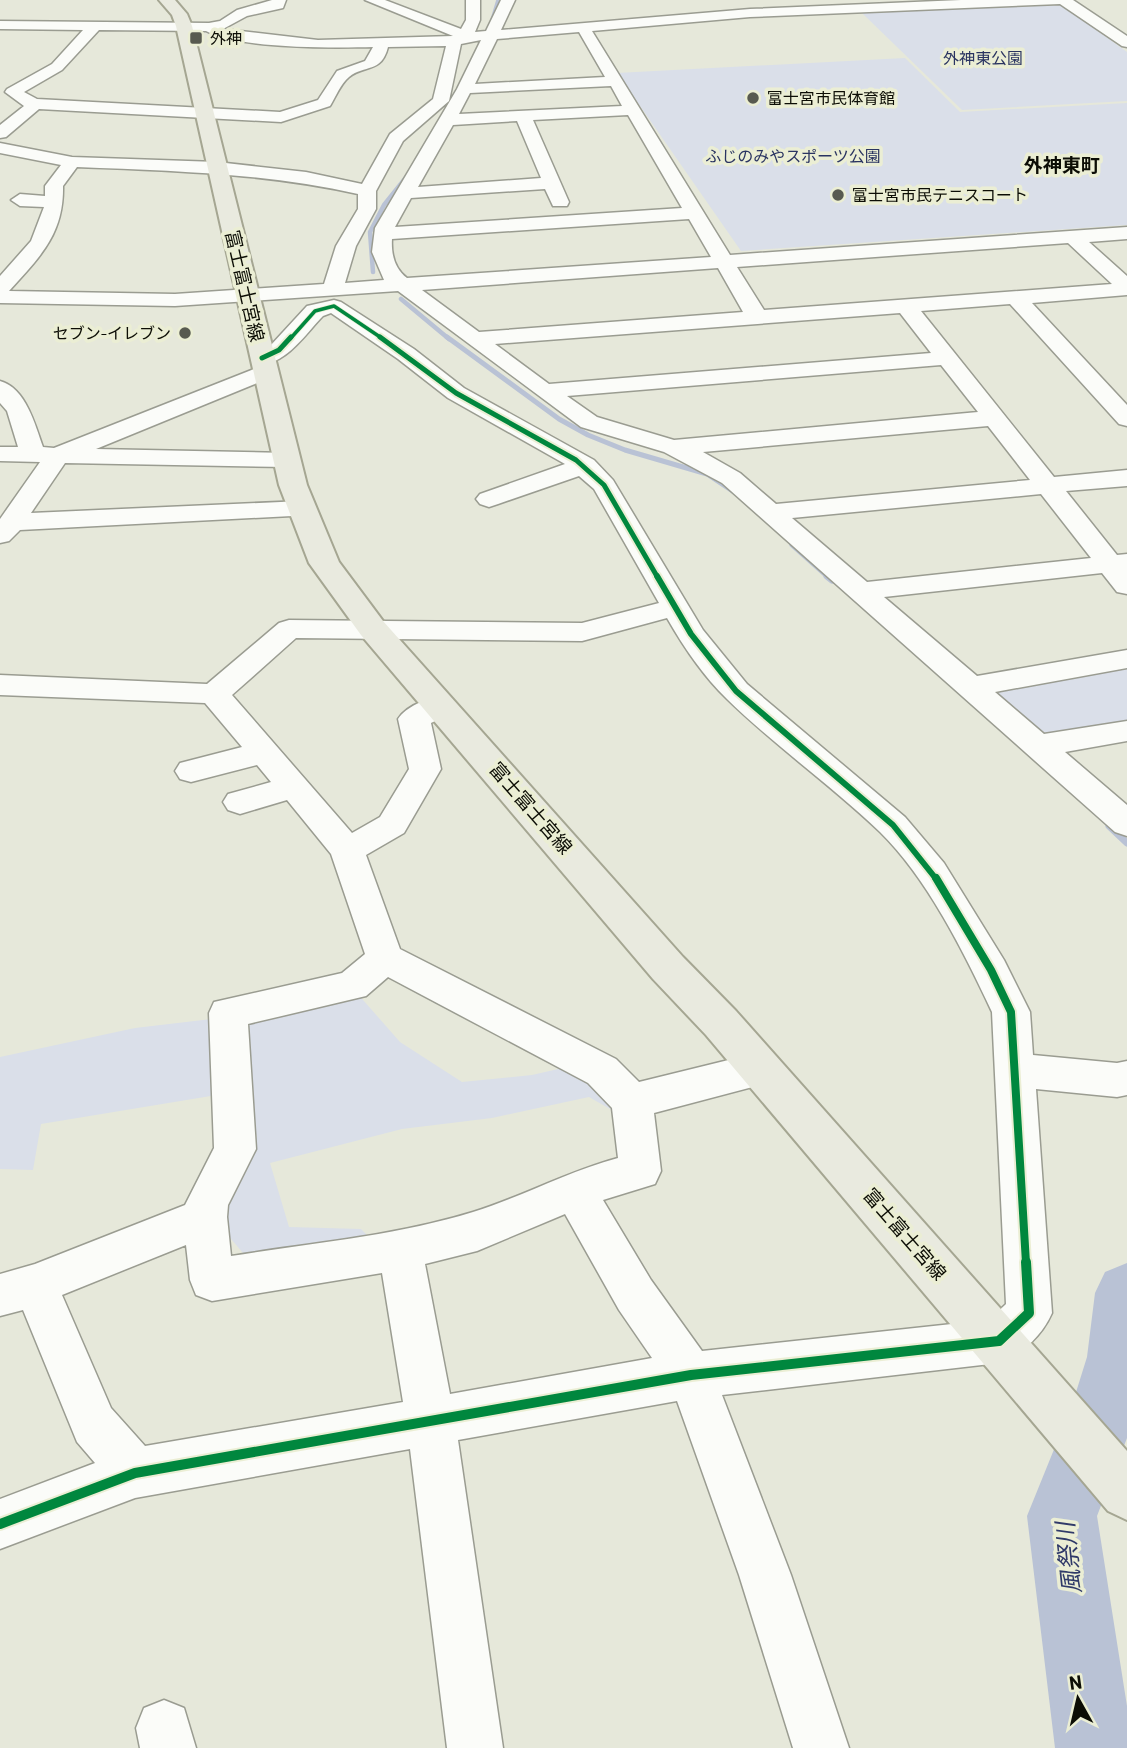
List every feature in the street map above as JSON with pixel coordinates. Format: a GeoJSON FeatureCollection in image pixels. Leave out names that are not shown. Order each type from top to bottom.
{"type":"FeatureCollection","features":[{"type":"Feature","properties":{"kind":"main road","name":"富士富士宮線"},"geometry":{"type":"LineString","coordinates":[[186,18],[216,167],[287,460],[302,509],[324,563],[372,628],[668,968],[761,1069],[999,1341],[1047,1401],[1127,1492]]}},
{"type":"Feature","properties":{"kind":"street"},"geometry":{"type":"LineString","coordinates":[[0,25],[96,25],[186,18],[225,24],[242,13],[278,5],[279,0]]}},
{"type":"Feature","properties":{"kind":"street"},"geometry":{"type":"LineString","coordinates":[[372,0],[443,25],[459,39]]}},
{"type":"Feature","properties":{"kind":"street"},"geometry":{"type":"LineString","coordinates":[[333,290],[346,246],[396,138],[442,102],[459,39],[474,20],[473,0]]}},
{"type":"Feature","properties":{"kind":"street"},"geometry":{"type":"LineString","coordinates":[[508,0],[466,89],[400,201],[380,241],[382,258],[400,285],[589,422],[673,447],[732,478],[1127,824]]}},
{"type":"Feature","properties":{"kind":"street"},"geometry":{"type":"LineString","coordinates":[[186,18],[222,34],[318,44],[381,44],[459,39],[791,6],[1061,0],[1123,38]]}},
{"type":"Feature","properties":{"kind":"street"},"geometry":{"type":"LineString","coordinates":[[6,90],[57,67],[96,25]]}},
{"type":"Feature","properties":{"kind":"street"},"geometry":{"type":"LineString","coordinates":[[583,27],[757,317]]}},
{"type":"Feature","properties":{"kind":"street"},"geometry":{"type":"LineString","coordinates":[[6,90],[33,104],[204,111],[271,118],[293,114],[324,103],[358,54],[350,51],[352,44]]}},
{"type":"Feature","properties":{"kind":"street"},"geometry":{"type":"LineString","coordinates":[[342,74],[370,64],[378,55],[381,44]]}},
{"type":"Feature","properties":{"kind":"street"},"geometry":{"type":"LineString","coordinates":[[466,89],[616,81]]}},
{"type":"Feature","properties":{"kind":"street"},"geometry":{"type":"LineString","coordinates":[[0,133],[30,110],[33,104]]}},
{"type":"Feature","properties":{"kind":"street"},"geometry":{"type":"LineString","coordinates":[[447,120],[633,110]]}},
{"type":"Feature","properties":{"kind":"street"},"geometry":{"type":"LineString","coordinates":[[523,116],[569,222]]}},
{"type":"Feature","properties":{"kind":"street"},"geometry":{"type":"LineString","coordinates":[[0,148],[72,162],[216,167],[306,177],[367,200],[400,201],[552,183]]}},
{"type":"Feature","properties":{"kind":"street"},"geometry":{"type":"LineString","coordinates":[[0,288],[49,230],[55,202],[54,186],[72,162]]}},
{"type":"Feature","properties":{"kind":"street"},"geometry":{"type":"LineString","coordinates":[[20,200],[55,202]]}},
{"type":"Feature","properties":{"kind":"street"},"geometry":{"type":"LineString","coordinates":[[383,234],[694,213]]}},
{"type":"Feature","properties":{"kind":"street"},"geometry":{"type":"LineString","coordinates":[[0,297],[175,300],[247,296],[1127,233]]}},
{"type":"Feature","properties":{"kind":"street"},"geometry":{"type":"LineString","coordinates":[[1073,237],[1127,288]]}},
{"type":"Feature","properties":{"kind":"street"},"geometry":{"type":"LineString","coordinates":[[474,339],[1127,288]]}},
{"type":"Feature","properties":{"kind":"street"},"geometry":{"type":"LineString","coordinates":[[1015,297],[1127,419]]}},
{"type":"Feature","properties":{"kind":"street"},"geometry":{"type":"LineString","coordinates":[[0,1524],[135,1473],[691,1375],[999,1341],[1029,1313],[1011,1012],[991,970],[932,872],[893,825],[736,691],[691,634],[659,582],[624,515],[604,485],[585,466],[456,393],[419,350],[334,306],[327,306],[315,311],[263,365],[46,455],[6,528]]}},
{"type":"Feature","properties":{"kind":"street"},"geometry":{"type":"LineString","coordinates":[[906,306],[1048,486],[1118,563],[1127,586]]}},
{"type":"Feature","properties":{"kind":"street"},"geometry":{"type":"LineString","coordinates":[[545,391],[948,358]]}},
{"type":"Feature","properties":{"kind":"street"},"geometry":{"type":"LineString","coordinates":[[456,393],[519,373]]}},
{"type":"Feature","properties":{"kind":"street"},"geometry":{"type":"LineString","coordinates":[[0,388],[18,410],[46,455]]}},
{"type":"Feature","properties":{"kind":"street"},"geometry":{"type":"LineString","coordinates":[[673,447],[994,418]]}},
{"type":"Feature","properties":{"kind":"street"},"geometry":{"type":"LineString","coordinates":[[0,454],[287,460]]}},
{"type":"Feature","properties":{"kind":"street"},"geometry":{"type":"LineString","coordinates":[[489,499],[585,466]]}},
{"type":"Feature","properties":{"kind":"street"},"geometry":{"type":"LineString","coordinates":[[770,512],[1127,478]]}},
{"type":"Feature","properties":{"kind":"street"},"geometry":{"type":"LineString","coordinates":[[6,528],[302,509]]}},
{"type":"Feature","properties":{"kind":"street"},"geometry":{"type":"LineString","coordinates":[[859,591],[1118,563]]}},
{"type":"Feature","properties":{"kind":"street"},"geometry":{"type":"LineString","coordinates":[[0,685],[214,694],[289,629],[582,632],[676,607]]}},
{"type":"Feature","properties":{"kind":"street"},"geometry":{"type":"LineString","coordinates":[[969,687],[1127,659]]}},
{"type":"Feature","properties":{"kind":"street"},"geometry":{"type":"LineString","coordinates":[[214,694],[347,849],[384,958],[602,1071],[632,1101],[640,1171],[574,1190],[477,1231],[400,1250],[212,1280],[205,1217],[207,1203],[235,1149],[228,1013],[353,985],[384,958]]}},
{"type":"Feature","properties":{"kind":"street"},"geometry":{"type":"LineString","coordinates":[[347,849],[374,837],[392,825],[425,769],[414,719],[441,706]]}},
{"type":"Feature","properties":{"kind":"street"},"geometry":{"type":"LineString","coordinates":[[1037,746],[1127,731]]}},
{"type":"Feature","properties":{"kind":"street"},"geometry":{"type":"LineString","coordinates":[[191,771],[242,760],[263,751]]}},
{"type":"Feature","properties":{"kind":"street"},"geometry":{"type":"LineString","coordinates":[[240,802],[294,787]]}},
{"type":"Feature","properties":{"kind":"street"},"geometry":{"type":"LineString","coordinates":[[632,1101],[761,1069]]}},
{"type":"Feature","properties":{"kind":"street"},"geometry":{"type":"LineString","coordinates":[[1014,1070],[1117,1080],[1127,1078]]}},
{"type":"Feature","properties":{"kind":"street"},"geometry":{"type":"LineString","coordinates":[[574,1190],[635,1295],[691,1375],[765,1575],[821,1748]]}},
{"type":"Feature","properties":{"kind":"street"},"geometry":{"type":"LineString","coordinates":[[135,1473],[94,1425],[17,1290],[205,1217]]}},
{"type":"Feature","properties":{"kind":"street"},"geometry":{"type":"LineString","coordinates":[[400,1250],[431,1422],[475,1748]]}},
{"type":"Feature","properties":{"kind":"green space","name":"外神東公園"},"geometry":{"type":"Polygon","coordinates":[[[1062,5],[1127,52],[1127,101],[962,110],[862,13],[1062,5]]]}},
{"type":"Feature","properties":{"kind":"green space","name":"ふじのみやスポーツ公園"},"geometry":{"type":"Polygon","coordinates":[[[905,58],[960,112],[1127,103],[1127,225],[741,251],[617,73],[905,58]]]}},
{"type":"Feature","properties":{"kind":"green space"},"geometry":{"type":"Polygon","coordinates":[[[1127,668],[1127,722],[1041,737],[989,691],[1127,668]]]}},
{"type":"Feature","properties":{"kind":"green space"},"geometry":{"type":"Polygon","coordinates":[[[356,992],[400,1042],[462,1082],[532,1075],[580,1064],[626,1118],[589,1097],[492,1118],[402,1129],[270,1163],[289,1227],[361,1229],[379,1247],[249,1260],[214,1219],[257,1136],[229,1093],[41,1124],[33,1170],[0,1169],[0,1057],[135,1028],[220,1018],[356,992]]]}},
{"type":"Feature","properties":{"kind":"waterway"},"geometry":{"type":"LineString","coordinates":[[489,30],[498,0]]}},
{"type":"Feature","properties":{"kind":"waterway"},"geometry":{"type":"LineString","coordinates":[[373,272],[370,232],[384,205],[408,175]]}},
{"type":"Feature","properties":{"kind":"waterway"},"geometry":{"type":"LineString","coordinates":[[401,299],[449,339]]}},
{"type":"Feature","properties":{"kind":"waterway"},"geometry":{"type":"LineString","coordinates":[[447,337],[559,419],[588,435],[625,450],[707,474],[734,492]]}},
{"type":"Feature","properties":{"kind":"waterway"},"geometry":{"type":"LineString","coordinates":[[792,545],[829,578]]}},
{"type":"Feature","properties":{"kind":"waterway"},"geometry":{"type":"LineString","coordinates":[[827,576],[832,580]]}},
{"type":"Feature","properties":{"kind":"waterway"},"geometry":{"type":"LineString","coordinates":[[1109,826],[1127,843]]}},
{"type":"Feature","properties":{"kind":"waterway","name":"風祭川"},"geometry":{"type":"LineString","coordinates":[[1094,1748],[1062,1516],[1106,1405],[1120,1357],[1127,1293]]}},
{"type":"Feature","properties":{"kind":"cycle path"},"geometry":{"type":"LineString","coordinates":[[0,1524],[135,1473],[691,1375],[999,1341],[1029,1313],[1011,1012],[991,970],[932,872],[893,825],[736,691],[691,634],[604,485],[576,460],[456,393],[406,354],[334,306],[315,311],[279,350],[262,358]]}},
{"type":"Feature","properties":{"kind":"place","name":"外神"},"geometry":{"type":"Point","coordinates":[196,38]}},
{"type":"Feature","properties":{"kind":"place","name":"富士宮市民体育館"},"geometry":{"type":"Point","coordinates":[753,98]}},
{"type":"Feature","properties":{"kind":"place","name":"富士宮市民テニスコート"},"geometry":{"type":"Point","coordinates":[838,195]}},
{"type":"Feature","properties":{"kind":"place","name":"セブン-イレブン"},"geometry":{"type":"Point","coordinates":[185,333]}},
{"type":"Feature","properties":{"kind":"district","name":"外神東町"},"geometry":{"type":"Point","coordinates":[1062,165]}}]}
